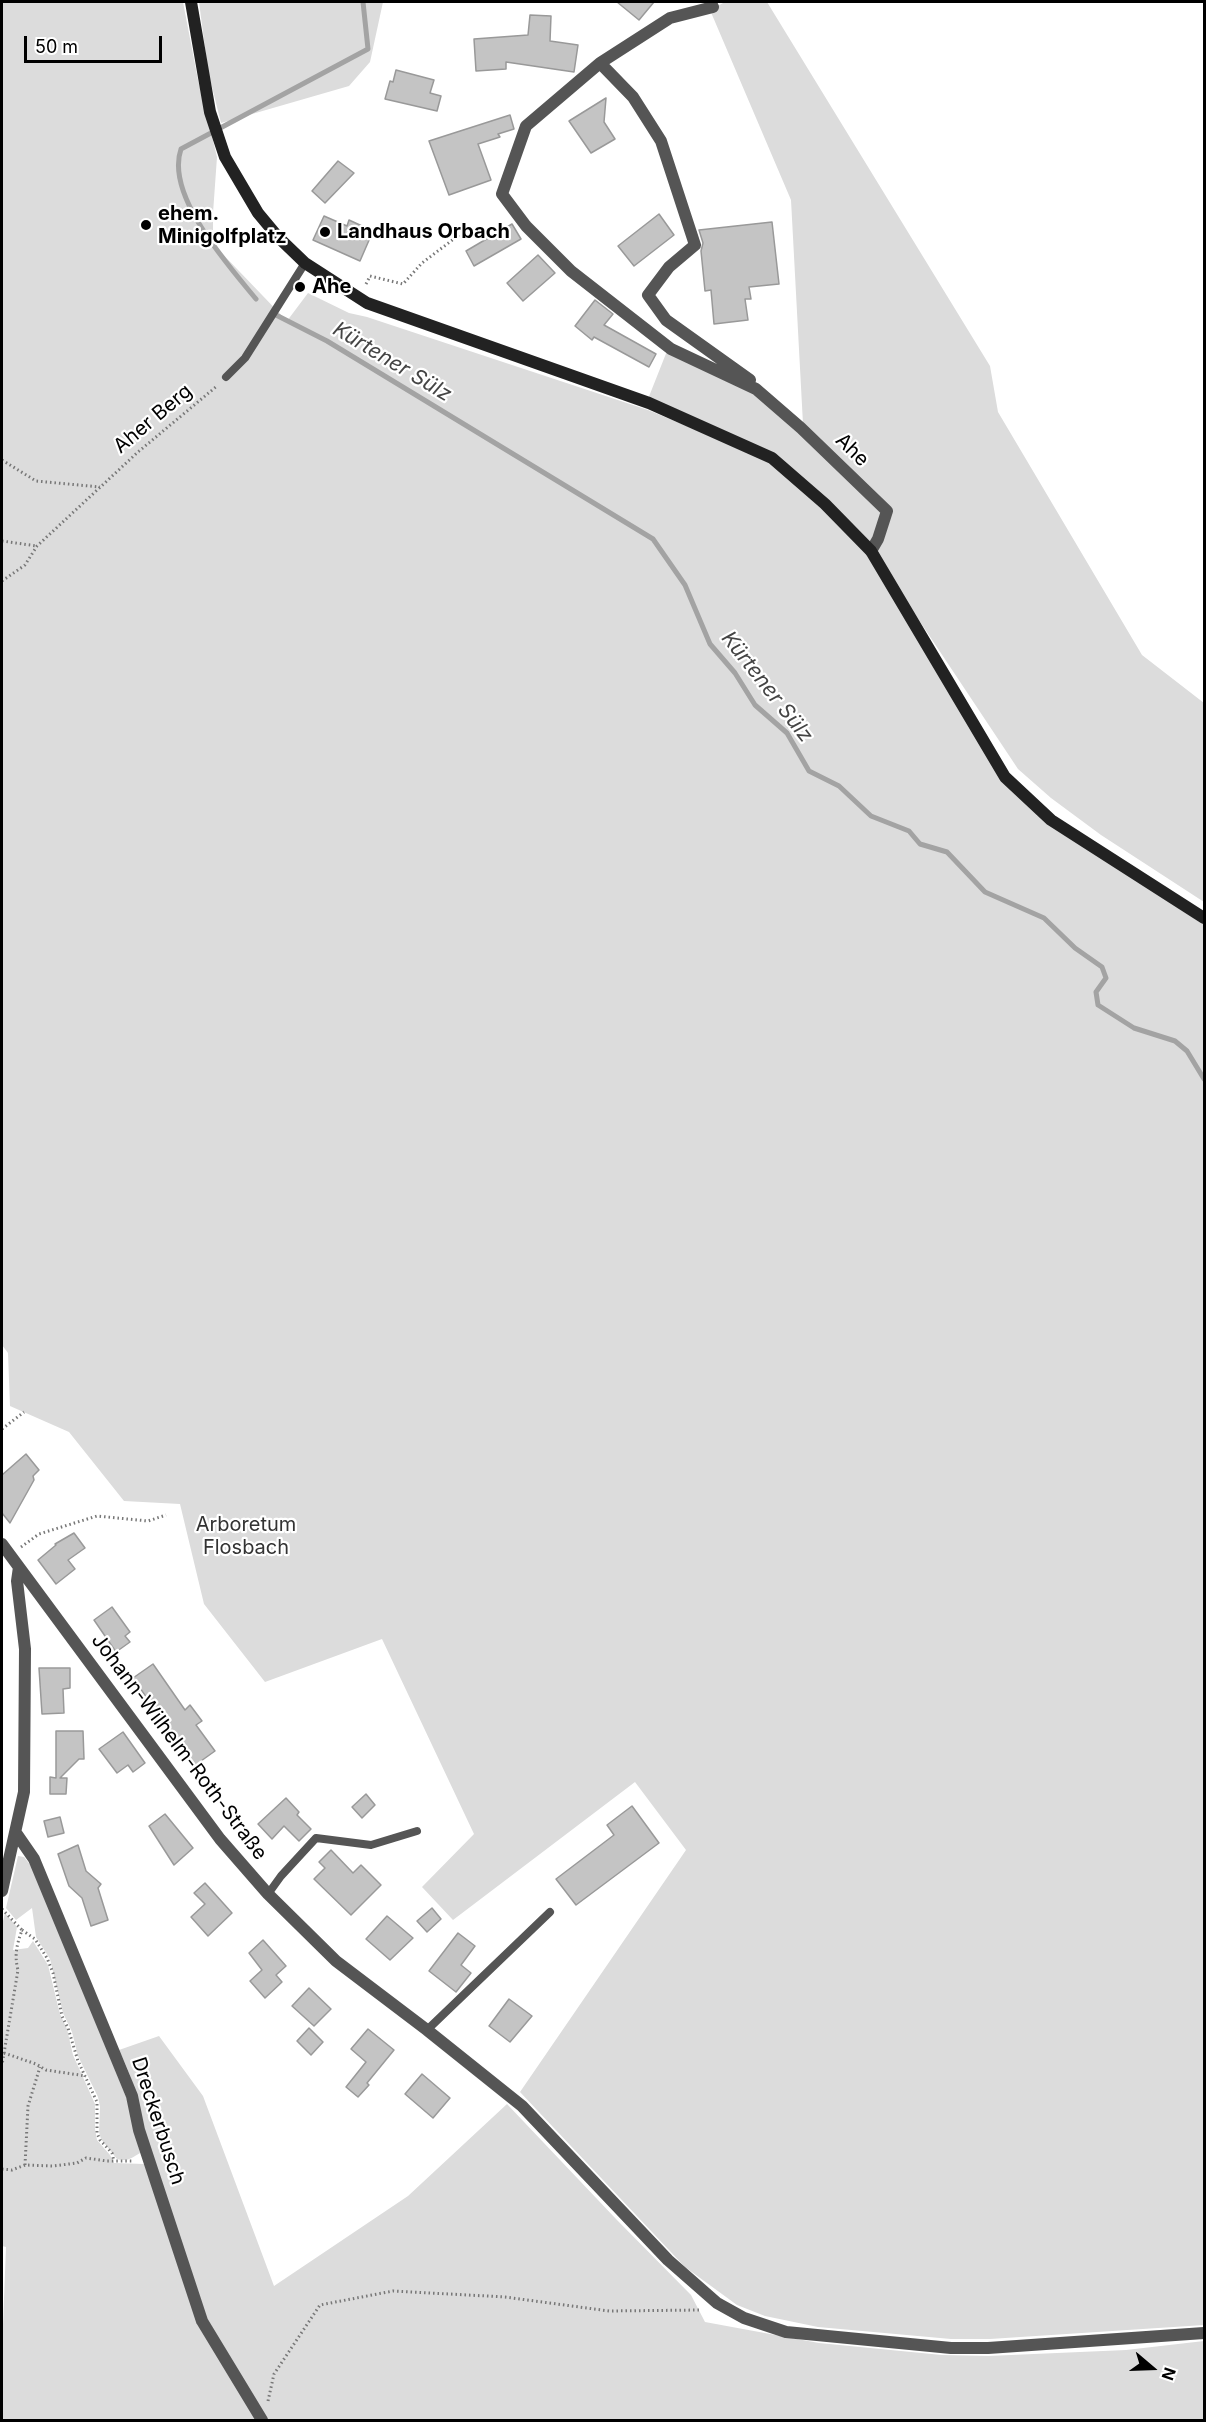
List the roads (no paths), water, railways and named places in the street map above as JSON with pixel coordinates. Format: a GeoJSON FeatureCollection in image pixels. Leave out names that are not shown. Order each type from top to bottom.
{"type":"FeatureCollection","features":[{"type":"Feature","properties":{"kind":"main road"},"geometry":{"type":"LineString","coordinates":[[191,2],[210,112],[225,157],[258,213],[278,237],[305,263],[359,299],[395,314],[649,403],[772,458],[825,504],[871,551],[1005,777],[1051,820],[1204,918]]}},
{"type":"Feature","properties":{"kind":"street","name":"Ahe"},"geometry":{"type":"LineString","coordinates":[[713,7],[670,18],[600,63],[526,126],[502,194],[526,226],[571,271],[671,349],[756,389]]}},
{"type":"Feature","properties":{"kind":"street","name":"Ahe"},"geometry":{"type":"LineString","coordinates":[[600,63],[633,98],[661,141],[695,245],[669,267],[648,295],[666,320],[749,379],[756,389],[801,428],[886,511],[878,539],[871,551]]}},
{"type":"Feature","properties":{"kind":"street","name":"Johann-Wilhelm-Roth-Straße"},"geometry":{"type":"LineString","coordinates":[[2,1544],[220,1839],[268,1894],[336,1961],[509,2094],[668,2260],[706,2295],[728,2310],[764,2326],[805,2335],[951,2348],[988,2348],[1204,2333]]}},
{"type":"Feature","properties":{"kind":"street"},"geometry":{"type":"LineString","coordinates":[[2,1891],[24,1792],[25,1649],[16,1581],[19,1567]]}},
{"type":"Feature","properties":{"kind":"street","name":"Dreckerbusch"},"geometry":{"type":"LineString","coordinates":[[16,1833],[34,1859],[118,2059],[132,2096],[148,2158],[202,2321],[264,2415]]}},
{"type":"Feature","properties":{"kind":"lane"},"geometry":{"type":"LineString","coordinates":[[226,377],[245,358],[305,263]]}},
{"type":"Feature","properties":{"kind":"lane"},"geometry":{"type":"LineString","coordinates":[[268,1894],[281,1876],[316,1838],[371,1845],[417,1831]]}},
{"type":"Feature","properties":{"kind":"lane"},"geometry":{"type":"LineString","coordinates":[[428,2030],[550,1912]]}},
{"type":"Feature","properties":{"kind":"waterway","name":"Kürtener Sülz"},"geometry":{"type":"LineString","coordinates":[[256,299],[216,249],[190,208],[178,167],[181,149],[368,49],[363,2]]}},
{"type":"Feature","properties":{"kind":"waterway","name":"Kürtener Sülz"},"geometry":{"type":"LineString","coordinates":[[276,315],[327,341],[653,539],[685,585],[710,644],[735,673],[755,705],[787,733],[809,771],[839,786],[871,816],[909,831],[920,844],[947,852],[985,892],[1044,918],[1075,948],[1102,967],[1106,978],[1096,992],[1098,1005],[1134,1028],[1175,1041],[1187,1051],[1204,1079]]}},
{"type":"Feature","properties":{"kind":"place","name":"ehem. Minigolfplatz"},"geometry":{"type":"Point","coordinates":[146,225]}},
{"type":"Feature","properties":{"kind":"place","name":"Landhaus Orbach"},"geometry":{"type":"Point","coordinates":[325,232]}},
{"type":"Feature","properties":{"kind":"place","name":"Ahe"},"geometry":{"type":"Point","coordinates":[300,287]}},
{"type":"Feature","properties":{"kind":"park label","name":"Arboretum Flosbach"},"geometry":{"type":"Point","coordinates":[246,1536]}}]}
